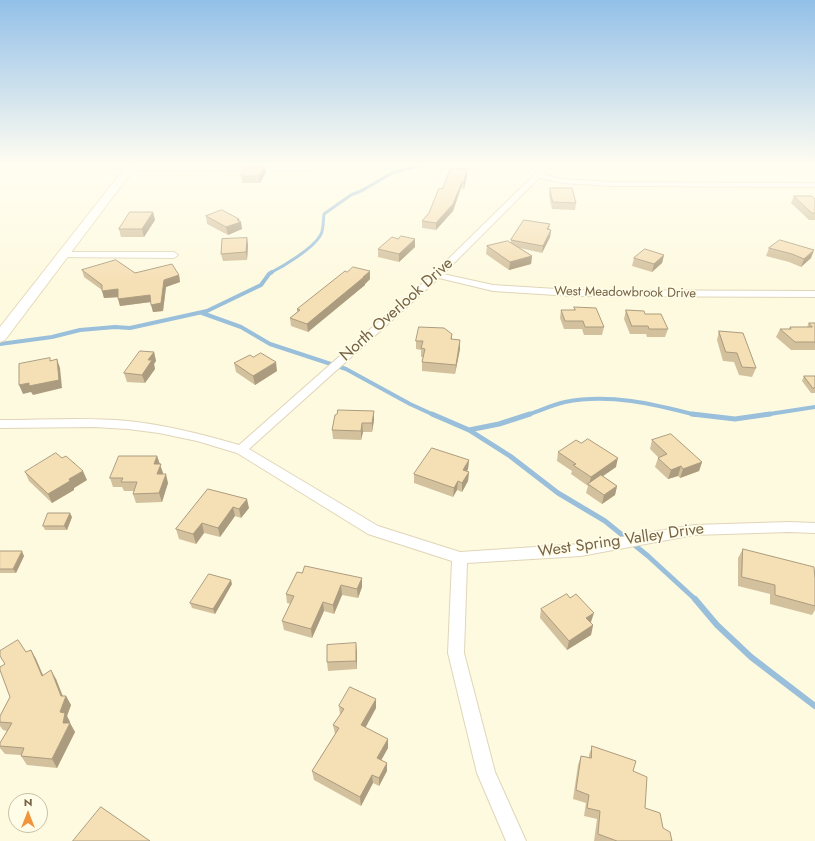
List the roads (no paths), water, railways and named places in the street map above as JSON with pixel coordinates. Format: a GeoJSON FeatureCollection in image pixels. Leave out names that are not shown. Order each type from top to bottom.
{"type":"FeatureCollection","features":[{"type":"Feature","properties":{"kind":"street"},"geometry":{"type":"LineString","coordinates":[[0,337],[102,204]]}},
{"type":"Feature","properties":{"kind":"street","name":"North Overlook Drive"},"geometry":{"type":"LineString","coordinates":[[241,450],[437,275],[508,204]]}},
{"type":"Feature","properties":{"kind":"street"},"geometry":{"type":"LineString","coordinates":[[63,255],[174,255]]}},
{"type":"Feature","properties":{"kind":"street","name":"West Meadowbrook Drive"},"geometry":{"type":"LineString","coordinates":[[437,275],[493,288],[565,293],[815,294]]}},
{"type":"Feature","properties":{"kind":"street","name":"West Spring Valley Drive"},"geometry":{"type":"LineString","coordinates":[[0,424],[94,423],[128,425],[159,429],[198,437],[241,450],[373,530],[460,558],[581,550],[694,530],[789,527],[815,528]]}},
{"type":"Feature","properties":{"kind":"street"},"geometry":{"type":"LineString","coordinates":[[460,558],[456,653],[486,773],[516,841]]}},
{"type":"Feature","properties":{"kind":"waterway"},"geometry":{"type":"LineString","coordinates":[[270,273],[297,257],[316,241],[322,231],[324,214],[338,204]]}},
{"type":"Feature","properties":{"kind":"waterway"},"geometry":{"type":"LineString","coordinates":[[0,344],[52,337],[80,330],[115,327],[130,328],[207,311],[261,285],[272,272]]}},
{"type":"Feature","properties":{"kind":"waterway"},"geometry":{"type":"LineString","coordinates":[[202,313],[241,327],[270,344],[346,369],[410,404],[434,415]]}},
{"type":"Feature","properties":{"kind":"waterway"},"geometry":{"type":"LineString","coordinates":[[527,415],[565,402],[598,399],[631,401],[692,414]]}},
{"type":"Feature","properties":{"kind":"waterway"},"geometry":{"type":"LineString","coordinates":[[763,415],[815,407]]}},
{"type":"Feature","properties":{"kind":"waterway"},"geometry":{"type":"LineString","coordinates":[[432,414],[469,430]]}},
{"type":"Feature","properties":{"kind":"waterway"},"geometry":{"type":"LineString","coordinates":[[692,414],[735,419],[763,415]]}},
{"type":"Feature","properties":{"kind":"waterway"},"geometry":{"type":"LineString","coordinates":[[692,414],[696,415]]}},
{"type":"Feature","properties":{"kind":"waterway"},"geometry":{"type":"LineString","coordinates":[[763,415],[770,414]]}},
{"type":"Feature","properties":{"kind":"waterway"},"geometry":{"type":"LineString","coordinates":[[469,430],[499,424],[527,415]]}},
{"type":"Feature","properties":{"kind":"waterway"},"geometry":{"type":"LineString","coordinates":[[469,430],[510,456],[558,493],[605,521],[648,556],[695,599]]}},
{"type":"Feature","properties":{"kind":"waterway"},"geometry":{"type":"LineString","coordinates":[[695,599],[717,625],[751,657],[815,706]]}}]}
